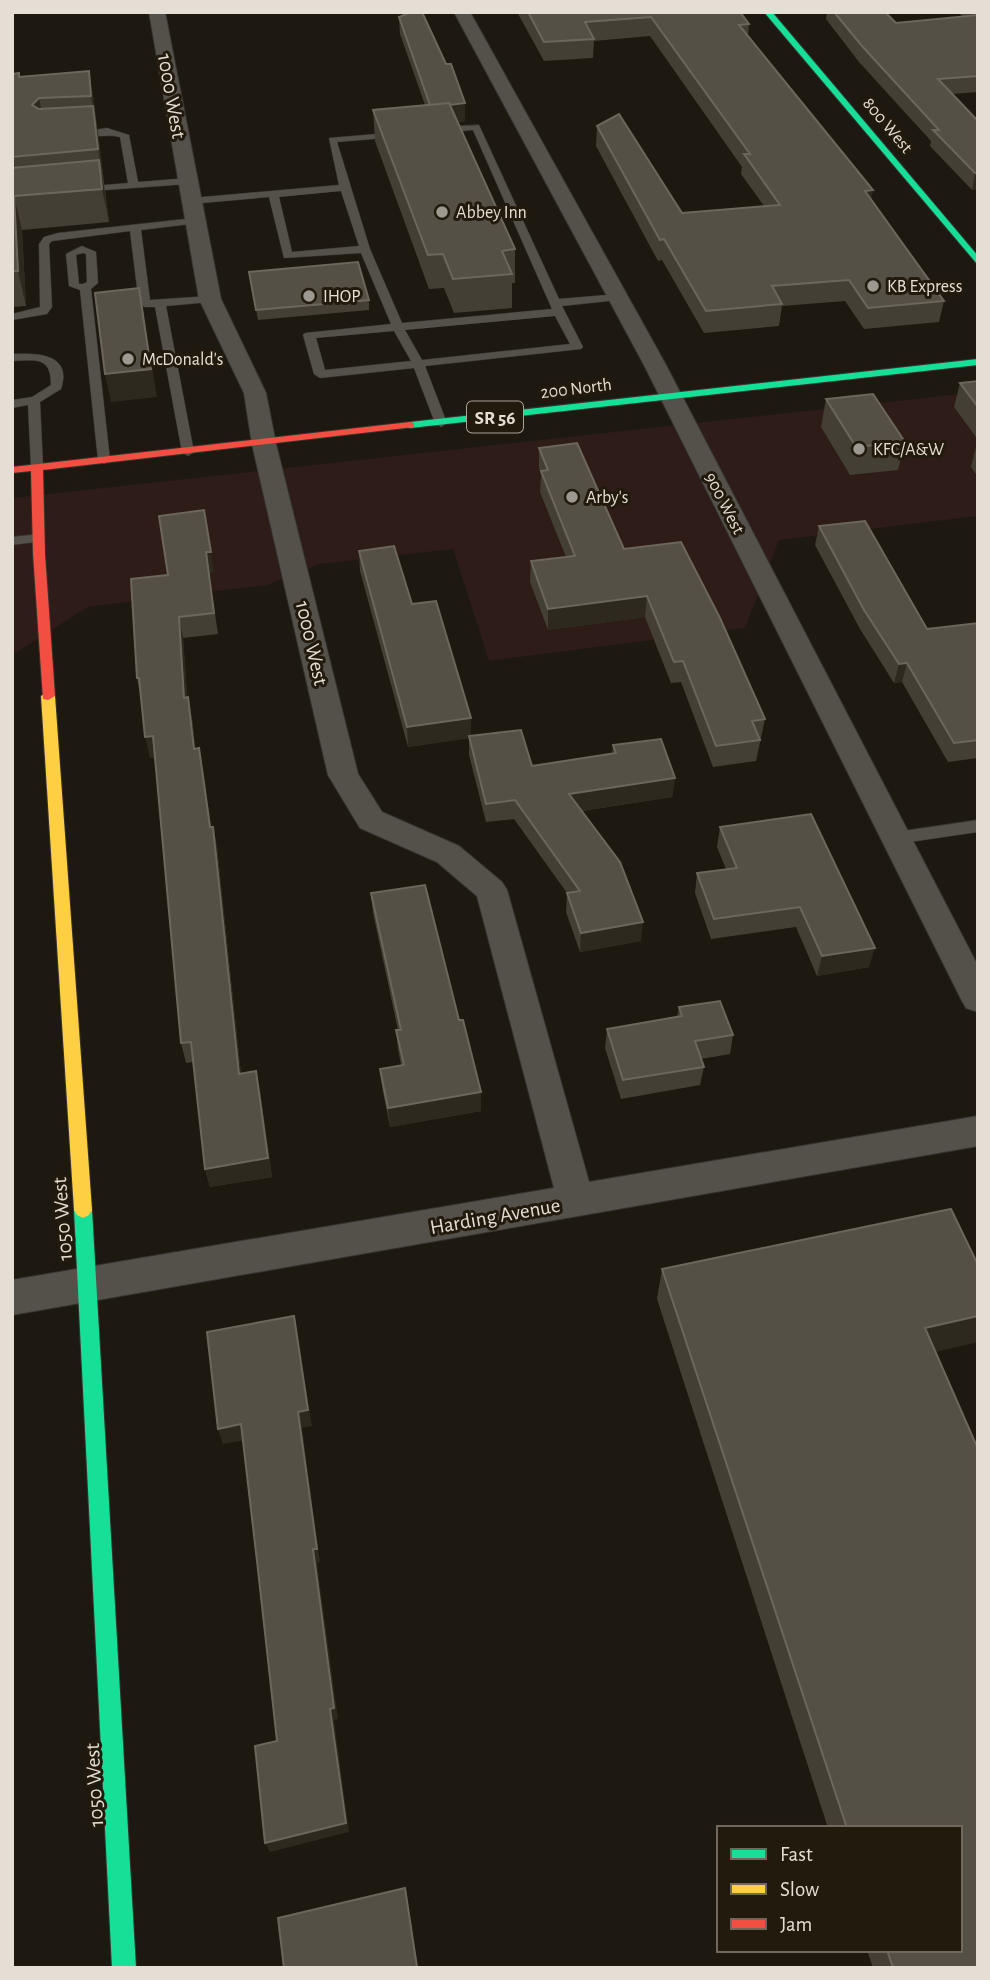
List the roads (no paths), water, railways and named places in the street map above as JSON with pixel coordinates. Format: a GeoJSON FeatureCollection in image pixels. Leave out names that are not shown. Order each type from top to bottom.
{"type":"FeatureCollection","features":[{"type":"Feature","properties":{"kind":"street","name":"1000 West"},"geometry":{"type":"LineString","coordinates":[[157,12],[210,299],[255,393],[264,443],[344,775],[371,820],[449,854],[491,891],[576,1202]]}},
{"type":"Feature","properties":{"kind":"street","name":"900 West"},"geometry":{"type":"LineString","coordinates":[[462,12],[671,396],[978,999]]}},
{"type":"Feature","properties":{"kind":"street","name":"800 West"},"geometry":{"type":"LineString","coordinates":[[768,12],[978,262]]}},
{"type":"Feature","properties":{"kind":"street","name":"200 North"},"geometry":{"type":"LineString","coordinates":[[12,470],[978,362]]}},
{"type":"Feature","properties":{"kind":"street","name":"1050 West"},"geometry":{"type":"LineString","coordinates":[[37,467],[38,538],[88,1286],[124,1968]]}},
{"type":"Feature","properties":{"kind":"street","name":"Harding Avenue"},"geometry":{"type":"LineString","coordinates":[[12,1298],[978,1131]]}},
{"type":"Feature","properties":{"kind":"lane"},"geometry":{"type":"LineString","coordinates":[[423,132],[476,127],[558,307],[577,347],[320,374],[310,335],[398,327],[558,307],[618,297]]}},
{"type":"Feature","properties":{"kind":"lane"},"geometry":{"type":"LineString","coordinates":[[58,135],[107,131],[124,135],[134,186]]}},
{"type":"Feature","properties":{"kind":"lane"},"geometry":{"type":"LineString","coordinates":[[410,133],[332,140],[366,248],[398,327],[418,364],[441,423]]}},
{"type":"Feature","properties":{"kind":"lane"},"geometry":{"type":"LineString","coordinates":[[66,192],[134,186],[192,201],[345,188]]}},
{"type":"Feature","properties":{"kind":"lane"},"geometry":{"type":"LineString","coordinates":[[273,194],[288,256],[366,248]]}},
{"type":"Feature","properties":{"kind":"lane"},"geometry":{"type":"LineString","coordinates":[[12,317],[34,315],[43,312],[46,307],[44,244],[48,239],[135,228],[192,201]]}},
{"type":"Feature","properties":{"kind":"lane"},"geometry":{"type":"LineString","coordinates":[[135,228],[145,304],[210,299]]}},
{"type":"Feature","properties":{"kind":"lane"},"geometry":{"type":"LineString","coordinates":[[80,233],[82,249]]}},
{"type":"Feature","properties":{"kind":"lane"},"geometry":{"type":"LineString","coordinates":[[82,249],[91,252],[93,283],[85,288],[74,286],[71,254],[82,249]]}},
{"type":"Feature","properties":{"kind":"lane"},"geometry":{"type":"LineString","coordinates":[[85,288],[103,425],[104,460]]}},
{"type":"Feature","properties":{"kind":"lane"},"geometry":{"type":"LineString","coordinates":[[160,304],[188,452]]}},
{"type":"Feature","properties":{"kind":"lane"},"geometry":{"type":"LineString","coordinates":[[12,358],[36,356],[54,363],[58,374],[57,386],[34,401],[12,404]]}},
{"type":"Feature","properties":{"kind":"lane"},"geometry":{"type":"LineString","coordinates":[[34,401],[37,467]]}},
{"type":"Feature","properties":{"kind":"lane"},"geometry":{"type":"LineString","coordinates":[[12,541],[38,538]]}},
{"type":"Feature","properties":{"kind":"lane"},"geometry":{"type":"LineString","coordinates":[[896,838],[978,826]]}},
{"type":"Feature","properties":{"kind":"place","name":"Abbey Inn"},"geometry":{"type":"Point","coordinates":[442,212]}},
{"type":"Feature","properties":{"kind":"place","name":"KB Express"},"geometry":{"type":"Point","coordinates":[873,286]}},
{"type":"Feature","properties":{"kind":"place","name":"IHOP"},"geometry":{"type":"Point","coordinates":[309,296]}},
{"type":"Feature","properties":{"kind":"place","name":"McDonald's"},"geometry":{"type":"Point","coordinates":[128,359]}},
{"type":"Feature","properties":{"kind":"place","name":"KFC/A&W"},"geometry":{"type":"Point","coordinates":[859,449]}},
{"type":"Feature","properties":{"kind":"place","name":"Arby's"},"geometry":{"type":"Point","coordinates":[572,497]}}]}
